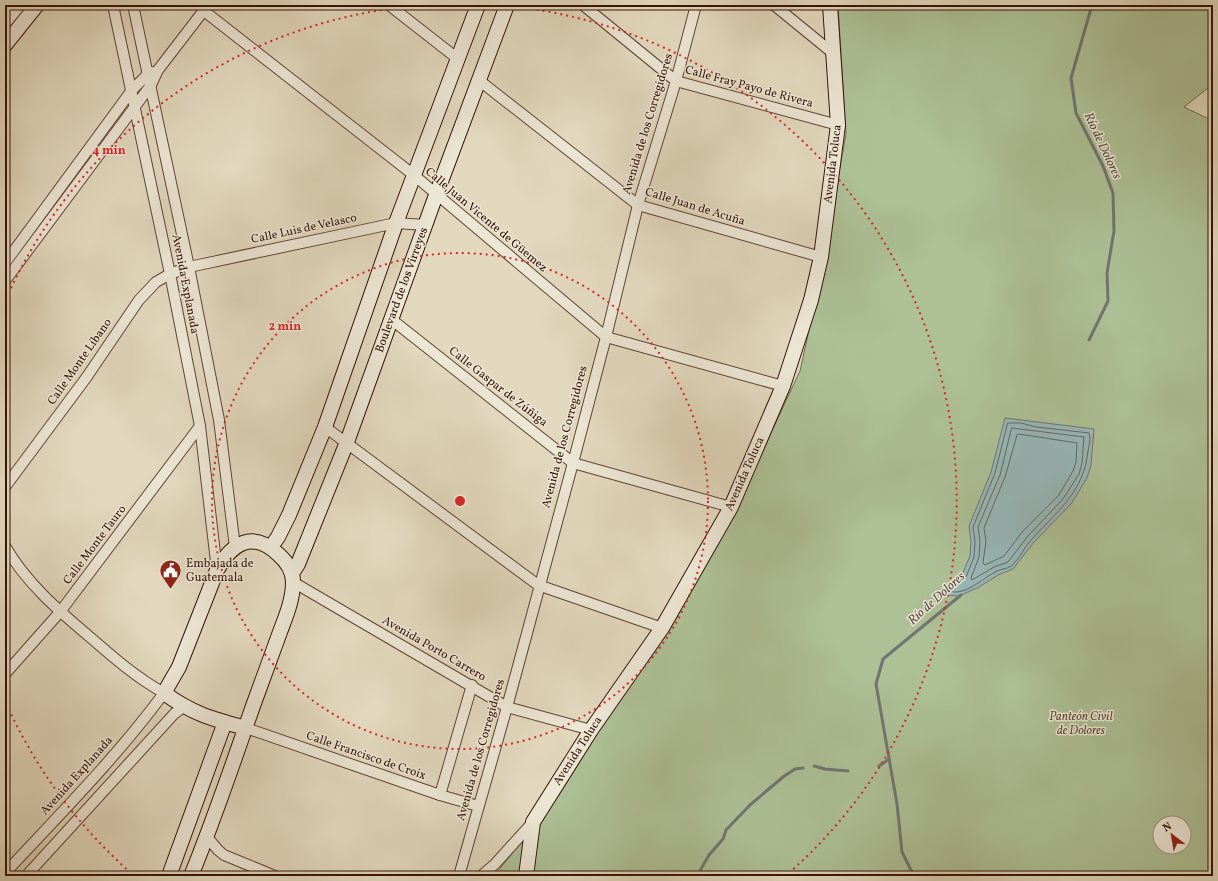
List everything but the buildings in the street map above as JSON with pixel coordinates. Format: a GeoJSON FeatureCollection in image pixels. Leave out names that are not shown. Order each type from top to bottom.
{"type":"FeatureCollection","features":[{"type":"Feature","properties":{"kind":"street"},"geometry":{"type":"LineString","coordinates":[[5,21],[18,5]]}},
{"type":"Feature","properties":{"kind":"street"},"geometry":{"type":"LineString","coordinates":[[5,45],[37,5]]}},
{"type":"Feature","properties":{"kind":"street","name":"Avenida Explanada"},"geometry":{"type":"LineString","coordinates":[[113,5],[132,90],[200,426],[217,570]]}},
{"type":"Feature","properties":{"kind":"street","name":"Avenida Explanada"},"geometry":{"type":"LineString","coordinates":[[133,5],[189,267],[219,420],[235,547]]}},
{"type":"Feature","properties":{"kind":"street"},"geometry":{"type":"LineString","coordinates":[[389,5],[458,59]]}},
{"type":"Feature","properties":{"kind":"street"},"geometry":{"type":"LineString","coordinates":[[271,547],[289,515],[325,427],[396,223],[415,176],[478,5]]}},
{"type":"Feature","properties":{"kind":"street","name":"Boulevard de los Virreyes"},"geometry":{"type":"LineString","coordinates":[[293,578],[347,442],[436,194],[480,81],[507,5]]}},
{"type":"Feature","properties":{"kind":"street","name":"Calle Fray Payo de Rivera"},"geometry":{"type":"LineString","coordinates":[[583,5],[676,81],[838,125]]}},
{"type":"Feature","properties":{"kind":"street","name":"Avenida de los Corregidores"},"geometry":{"type":"LineString","coordinates":[[459,876],[507,707],[538,585],[573,463],[606,337],[638,205],[676,81],[696,5]]}},
{"type":"Feature","properties":{"kind":"street"},"geometry":{"type":"LineString","coordinates":[[774,5],[834,54]]}},
{"type":"Feature","properties":{"kind":"street","name":"Avenida Toluca"},"geometry":{"type":"LineString","coordinates":[[481,876],[496,864],[533,822],[591,730],[662,628],[731,507],[783,386],[811,300],[821,257],[838,125],[830,5]]}},
{"type":"Feature","properties":{"kind":"street"},"geometry":{"type":"LineString","coordinates":[[5,281],[151,85],[158,70],[206,8]]}},
{"type":"Feature","properties":{"kind":"street","name":"Calle Juan Vicente de Güemez"},"geometry":{"type":"LineString","coordinates":[[206,8],[415,176],[606,337],[783,386]]}},
{"type":"Feature","properties":{"kind":"street"},"geometry":{"type":"LineString","coordinates":[[5,263],[132,90],[148,74],[158,70]]}},
{"type":"Feature","properties":{"kind":"street","name":"Calle Juan de Acuña"},"geometry":{"type":"LineString","coordinates":[[480,81],[638,205],[821,257]]}},
{"type":"Feature","properties":{"kind":"street","name":"Calle Luis de Velasco"},"geometry":{"type":"LineString","coordinates":[[189,267],[396,223],[425,225]]}},
{"type":"Feature","properties":{"kind":"street","name":"Calle Monte Líbano"},"geometry":{"type":"LineString","coordinates":[[5,487],[86,378],[139,300],[156,282],[170,274],[189,267]]}},
{"type":"Feature","properties":{"kind":"street","name":"Calle Gaspar de Zúñiga"},"geometry":{"type":"LineString","coordinates":[[391,319],[573,463],[731,507]]}},
{"type":"Feature","properties":{"kind":"street","name":"Calle Monte Tauro"},"geometry":{"type":"LineString","coordinates":[[5,674],[60,612],[200,426]]}},
{"type":"Feature","properties":{"kind":"street"},"geometry":{"type":"LineString","coordinates":[[325,427],[538,585],[662,628]]}},
{"type":"Feature","properties":{"kind":"street"},"geometry":{"type":"LineString","coordinates":[[164,694],[179,667],[217,570],[225,556],[235,547],[246,541],[260,541],[271,547],[282,558],[293,578],[292,599],[207,837],[191,876]]}},
{"type":"Feature","properties":{"kind":"street"},"geometry":{"type":"LineString","coordinates":[[5,546],[25,575],[60,612],[126,668],[183,707],[210,719],[246,728]]}},
{"type":"Feature","properties":{"kind":"street","name":"Avenida Porto Carrero"},"geometry":{"type":"LineString","coordinates":[[293,578],[507,707],[591,730]]}},
{"type":"Feature","properties":{"kind":"street"},"geometry":{"type":"LineString","coordinates":[[440,795],[472,685]]}},
{"type":"Feature","properties":{"kind":"street","name":"Avenida Explanada"},"geometry":{"type":"LineString","coordinates":[[5,874],[102,768],[164,694]]}},
{"type":"Feature","properties":{"kind":"street"},"geometry":{"type":"LineString","coordinates":[[26,876],[174,714],[183,707]]}},
{"type":"Feature","properties":{"kind":"street"},"geometry":{"type":"LineString","coordinates":[[170,876],[225,722]]}},
{"type":"Feature","properties":{"kind":"street","name":"Calle Francisco de Croix"},"geometry":{"type":"LineString","coordinates":[[246,728],[440,795],[478,806]]}},
{"type":"Feature","properties":{"kind":"street"},"geometry":{"type":"LineString","coordinates":[[526,876],[533,822]]}},
{"type":"Feature","properties":{"kind":"street"},"geometry":{"type":"LineString","coordinates":[[207,837],[224,855],[275,876]]}},
{"type":"Feature","properties":{"kind":"green space","name":"Panteón Civil de Dolores"},"geometry":{"type":"Polygon","coordinates":[[[838,5],[1213,5],[1213,84],[1184,107],[1213,121],[1213,876],[494,876],[559,795],[736,507],[800,371],[816,298],[846,134],[838,5]]]}},
{"type":"Feature","properties":{"kind":"water"},"geometry":{"type":"Polygon","coordinates":[[[1005,418],[1094,429],[1091,465],[1087,478],[1071,504],[1034,542],[1013,569],[998,575],[979,587],[959,596],[944,595],[944,590],[962,575],[970,556],[971,541],[969,526],[991,472],[1005,418]]]}},
{"type":"Feature","properties":{"kind":"waterway","name":"Río de Dolores"},"geometry":{"type":"LineString","coordinates":[[1089,340],[1108,301],[1107,273],[1114,231],[1113,193],[1103,166],[1076,113],[1071,78],[1092,5]]}},
{"type":"Feature","properties":{"kind":"waterway","name":"Río de Dolores"},"geometry":{"type":"LineString","coordinates":[[914,876],[902,852],[897,804],[876,684],[883,659],[961,595]]}},
{"type":"Feature","properties":{"kind":"waterway"},"geometry":{"type":"LineString","coordinates":[[879,766],[889,759]]}},
{"type":"Feature","properties":{"kind":"waterway"},"geometry":{"type":"LineString","coordinates":[[814,766],[825,769],[848,771]]}},
{"type":"Feature","properties":{"kind":"waterway"},"geometry":{"type":"LineString","coordinates":[[697,876],[709,855],[723,839],[726,830],[750,805],[783,777],[795,769],[803,768]]}},
{"type":"Feature","properties":{"kind":"place","name":"Embajada de Guatemala"},"geometry":{"type":"Point","coordinates":[170,590]}}]}
